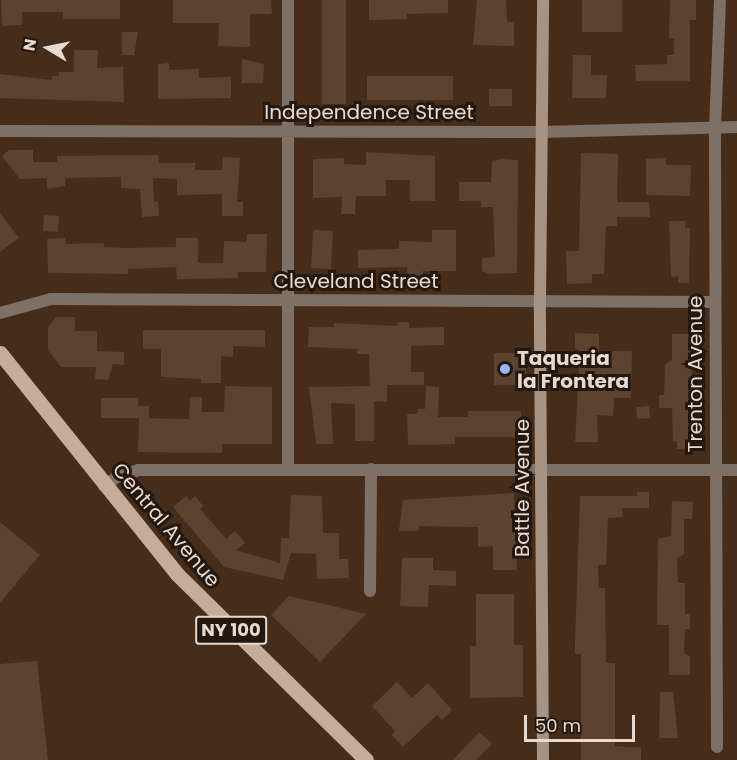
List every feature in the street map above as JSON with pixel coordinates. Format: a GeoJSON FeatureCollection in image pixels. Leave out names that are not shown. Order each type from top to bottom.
{"type":"FeatureCollection","features":[{"type":"Feature","properties":{"kind":"main road","name":"Central Avenue"},"geometry":{"type":"LineString","coordinates":[[0,353],[105,486],[198,598],[366,760]]}},
{"type":"Feature","properties":{"kind":"street"},"geometry":{"type":"LineString","coordinates":[[288,0],[288,469]]}},
{"type":"Feature","properties":{"kind":"street","name":"Battle Avenue"},"geometry":{"type":"LineString","coordinates":[[543,0],[540,300],[543,760]]}},
{"type":"Feature","properties":{"kind":"street","name":"Trenton Avenue"},"geometry":{"type":"LineString","coordinates":[[717,747],[714,302],[715,130],[720,0]]}},
{"type":"Feature","properties":{"kind":"street","name":"Independence Street"},"geometry":{"type":"LineString","coordinates":[[0,131],[542,132],[737,128]]}},
{"type":"Feature","properties":{"kind":"street","name":"Cleveland Street"},"geometry":{"type":"LineString","coordinates":[[0,313],[51,298],[714,302]]}},
{"type":"Feature","properties":{"kind":"street"},"geometry":{"type":"LineString","coordinates":[[370,591],[371,469]]}},
{"type":"Feature","properties":{"kind":"street"},"geometry":{"type":"LineString","coordinates":[[105,486],[117,477],[138,470],[737,470]]}},
{"type":"Feature","properties":{"kind":"building"},"geometry":{"type":"Polygon","coordinates":[[[1,0],[120,0],[120,19],[63,19],[63,12],[22,12],[22,25],[2,26],[1,0]]]}},
{"type":"Feature","properties":{"kind":"building"},"geometry":{"type":"Polygon","coordinates":[[[173,0],[271,0],[272,14],[250,14],[250,47],[218,46],[219,23],[173,23],[173,0]]]}},
{"type":"Feature","properties":{"kind":"building"},"geometry":{"type":"Polygon","coordinates":[[[322,0],[346,0],[346,104],[322,104],[322,0]]]}},
{"type":"Feature","properties":{"kind":"building"},"geometry":{"type":"Polygon","coordinates":[[[369,0],[448,0],[448,13],[407,14],[407,19],[369,20],[369,0]]]}},
{"type":"Feature","properties":{"kind":"building"},"geometry":{"type":"Polygon","coordinates":[[[477,0],[506,0],[507,22],[514,22],[514,46],[473,45],[477,0]]]}},
{"type":"Feature","properties":{"kind":"building"},"geometry":{"type":"Polygon","coordinates":[[[582,0],[622,0],[622,32],[582,32],[582,0]]]}},
{"type":"Feature","properties":{"kind":"building"},"geometry":{"type":"Polygon","coordinates":[[[670,0],[696,0],[696,20],[690,20],[690,81],[636,81],[635,65],[667,64],[667,55],[674,55],[674,39],[669,38],[670,0]]]}},
{"type":"Feature","properties":{"kind":"building"},"geometry":{"type":"Polygon","coordinates":[[[122,32],[138,32],[134,55],[122,55],[122,32]]]}},
{"type":"Feature","properties":{"kind":"building"},"geometry":{"type":"Polygon","coordinates":[[[74,50],[98,50],[97,68],[123,67],[124,102],[0,98],[0,74],[52,80],[52,76],[59,76],[59,72],[74,72],[74,50]]]}},
{"type":"Feature","properties":{"kind":"building"},"geometry":{"type":"Polygon","coordinates":[[[573,55],[591,55],[591,75],[607,75],[606,98],[572,98],[573,55]]]}},
{"type":"Feature","properties":{"kind":"building"},"geometry":{"type":"Polygon","coordinates":[[[242,59],[264,64],[263,83],[242,83],[242,59]]]}},
{"type":"Feature","properties":{"kind":"building"},"geometry":{"type":"Polygon","coordinates":[[[169,63],[169,70],[199,69],[199,78],[231,77],[231,98],[158,99],[158,64],[169,63]]]}},
{"type":"Feature","properties":{"kind":"building"},"geometry":{"type":"Polygon","coordinates":[[[367,76],[453,76],[453,100],[367,100],[367,76]]]}},
{"type":"Feature","properties":{"kind":"building"},"geometry":{"type":"Polygon","coordinates":[[[489,89],[512,89],[512,106],[489,106],[489,89]]]}},
{"type":"Feature","properties":{"kind":"building"},"geometry":{"type":"Polygon","coordinates":[[[9,150],[33,150],[33,162],[57,162],[57,156],[158,155],[159,163],[195,163],[195,170],[222,170],[223,157],[240,158],[237,202],[243,202],[243,216],[222,216],[222,194],[177,195],[177,179],[153,178],[154,202],[158,202],[159,216],[142,217],[140,189],[121,188],[121,177],[65,178],[65,186],[47,189],[47,178],[20,179],[2,156],[9,150]]]}},
{"type":"Feature","properties":{"kind":"building"},"geometry":{"type":"Polygon","coordinates":[[[366,152],[435,156],[435,201],[410,201],[410,180],[386,180],[386,196],[356,196],[355,214],[341,214],[342,197],[313,198],[313,159],[344,158],[344,164],[366,165],[366,152]]]}},
{"type":"Feature","properties":{"kind":"building"},"geometry":{"type":"Polygon","coordinates":[[[581,153],[618,154],[617,202],[649,202],[650,217],[617,217],[617,226],[606,226],[604,274],[592,274],[592,283],[567,284],[566,251],[579,251],[581,153]]]}},
{"type":"Feature","properties":{"kind":"building"},"geometry":{"type":"Polygon","coordinates":[[[666,158],[666,165],[691,165],[690,196],[646,195],[646,159],[666,158]]]}},
{"type":"Feature","properties":{"kind":"building"},"geometry":{"type":"Polygon","coordinates":[[[518,160],[517,273],[490,274],[482,271],[482,258],[495,257],[493,207],[481,207],[481,201],[459,201],[459,182],[491,182],[492,161],[518,160]]]}},
{"type":"Feature","properties":{"kind":"building"},"geometry":{"type":"Polygon","coordinates":[[[0,213],[19,238],[0,252],[0,213]]]}},
{"type":"Feature","properties":{"kind":"building"},"geometry":{"type":"Polygon","coordinates":[[[44,215],[59,216],[58,232],[43,231],[44,215]]]}},
{"type":"Feature","properties":{"kind":"building"},"geometry":{"type":"Polygon","coordinates":[[[669,221],[685,221],[685,228],[690,228],[689,283],[678,283],[678,276],[671,277],[669,221]]]}},
{"type":"Feature","properties":{"kind":"building"},"geometry":{"type":"Polygon","coordinates":[[[313,230],[333,231],[331,269],[311,268],[313,230]]]}},
{"type":"Feature","properties":{"kind":"building"},"geometry":{"type":"Polygon","coordinates":[[[432,230],[456,230],[456,271],[423,271],[423,276],[407,276],[407,267],[358,268],[358,250],[399,249],[399,241],[432,242],[432,230]]]}},
{"type":"Feature","properties":{"kind":"building"},"geometry":{"type":"Polygon","coordinates":[[[247,234],[267,234],[266,272],[238,272],[238,278],[177,279],[176,267],[128,269],[128,274],[48,273],[47,239],[65,238],[66,244],[104,243],[104,247],[127,248],[176,247],[176,238],[198,238],[198,263],[223,263],[224,241],[247,242],[247,234]]]}},
{"type":"Feature","properties":{"kind":"building"},"geometry":{"type":"Polygon","coordinates":[[[56,317],[75,317],[75,331],[97,331],[97,351],[124,352],[124,365],[113,364],[108,380],[95,379],[96,367],[61,367],[48,350],[48,328],[56,317]]]}},
{"type":"Feature","properties":{"kind":"building"},"geometry":{"type":"Polygon","coordinates":[[[398,322],[409,322],[409,328],[444,327],[444,345],[411,346],[411,372],[424,372],[424,385],[387,385],[387,402],[374,401],[374,441],[355,441],[355,404],[331,403],[333,444],[316,444],[309,387],[370,386],[369,354],[357,354],[357,349],[308,347],[309,327],[334,327],[334,323],[397,326],[398,322]]]}},
{"type":"Feature","properties":{"kind":"building"},"geometry":{"type":"Polygon","coordinates":[[[143,330],[265,330],[265,347],[233,346],[233,357],[221,356],[221,383],[201,383],[201,379],[161,377],[161,349],[143,349],[143,330]]]}},
{"type":"Feature","properties":{"kind":"building"},"geometry":{"type":"Polygon","coordinates":[[[575,333],[599,334],[599,351],[632,351],[631,398],[614,398],[613,416],[597,415],[598,442],[575,442],[580,350],[575,349],[575,333]]]}},
{"type":"Feature","properties":{"kind":"building"},"geometry":{"type":"Polygon","coordinates":[[[672,334],[693,334],[689,449],[677,449],[677,441],[673,441],[672,408],[659,408],[659,395],[664,395],[665,364],[672,360],[672,334]]]}},
{"type":"Feature","properties":{"kind":"building"},"geometry":{"type":"Polygon","coordinates":[[[494,353],[526,353],[526,385],[494,385],[494,353]]]}},
{"type":"Feature","properties":{"kind":"building"},"geometry":{"type":"Polygon","coordinates":[[[225,386],[272,387],[272,444],[222,444],[222,453],[138,452],[139,418],[189,419],[190,397],[202,397],[202,412],[224,412],[225,386]]]}},
{"type":"Feature","properties":{"kind":"building"},"geometry":{"type":"Polygon","coordinates":[[[426,386],[439,387],[438,417],[468,417],[468,411],[521,411],[521,437],[455,437],[455,444],[408,445],[407,414],[417,414],[418,409],[425,409],[426,386]]]}},
{"type":"Feature","properties":{"kind":"building"},"geometry":{"type":"Polygon","coordinates":[[[101,398],[138,398],[138,406],[149,406],[149,418],[101,418],[101,398]]]}},
{"type":"Feature","properties":{"kind":"building"},"geometry":{"type":"Polygon","coordinates":[[[649,406],[650,418],[637,419],[636,407],[649,406]]]}},
{"type":"Feature","properties":{"kind":"building"},"geometry":{"type":"Polygon","coordinates":[[[637,492],[649,492],[649,508],[622,508],[623,517],[608,518],[606,565],[598,565],[599,588],[605,588],[606,663],[615,663],[615,746],[641,748],[641,760],[581,760],[581,654],[575,654],[580,496],[637,496],[637,492]]]}},
{"type":"Feature","properties":{"kind":"building"},"geometry":{"type":"Polygon","coordinates":[[[514,493],[517,570],[493,570],[493,546],[478,547],[478,527],[419,526],[418,531],[399,531],[403,500],[514,493]]]}},
{"type":"Feature","properties":{"kind":"building"},"geometry":{"type":"Polygon","coordinates":[[[291,495],[322,496],[323,533],[339,533],[339,559],[348,559],[349,578],[317,579],[316,554],[291,553],[283,580],[224,567],[173,507],[186,496],[190,501],[195,496],[203,506],[200,509],[226,539],[235,531],[245,543],[236,550],[280,563],[281,538],[289,538],[291,495]]]}},
{"type":"Feature","properties":{"kind":"building"},"geometry":{"type":"Polygon","coordinates":[[[672,501],[693,502],[692,519],[684,519],[684,554],[677,558],[678,583],[685,583],[685,614],[690,614],[690,629],[685,629],[684,653],[690,657],[690,675],[669,675],[669,625],[657,625],[658,539],[671,536],[672,501]]]}},
{"type":"Feature","properties":{"kind":"building"},"geometry":{"type":"Polygon","coordinates":[[[0,522],[40,555],[0,603],[0,522]]]}},
{"type":"Feature","properties":{"kind":"building"},"geometry":{"type":"Polygon","coordinates":[[[402,558],[433,558],[433,570],[456,571],[456,586],[429,585],[428,607],[400,606],[402,558]]]}},
{"type":"Feature","properties":{"kind":"building"},"geometry":{"type":"Polygon","coordinates":[[[476,594],[514,594],[514,645],[523,645],[523,697],[470,698],[470,646],[476,646],[476,594]]]}},
{"type":"Feature","properties":{"kind":"building"},"geometry":{"type":"Polygon","coordinates":[[[289,596],[366,614],[320,662],[271,615],[289,596]]]}},
{"type":"Feature","properties":{"kind":"building"},"geometry":{"type":"Polygon","coordinates":[[[37,661],[48,760],[0,760],[0,664],[37,661]]]}},
{"type":"Feature","properties":{"kind":"building"},"geometry":{"type":"Polygon","coordinates":[[[397,682],[412,698],[428,683],[452,710],[442,720],[437,715],[403,747],[392,735],[395,731],[372,706],[397,682]]]}},
{"type":"Feature","properties":{"kind":"building"},"geometry":{"type":"Polygon","coordinates":[[[660,692],[673,692],[678,738],[659,738],[660,692]]]}},
{"type":"Feature","properties":{"kind":"building"},"geometry":{"type":"Polygon","coordinates":[[[479,732],[492,744],[476,760],[453,760],[479,732]]]}},
{"type":"Feature","properties":{"kind":"place","name":"Taqueria la Frontera"},"geometry":{"type":"Point","coordinates":[505,369]}}]}
